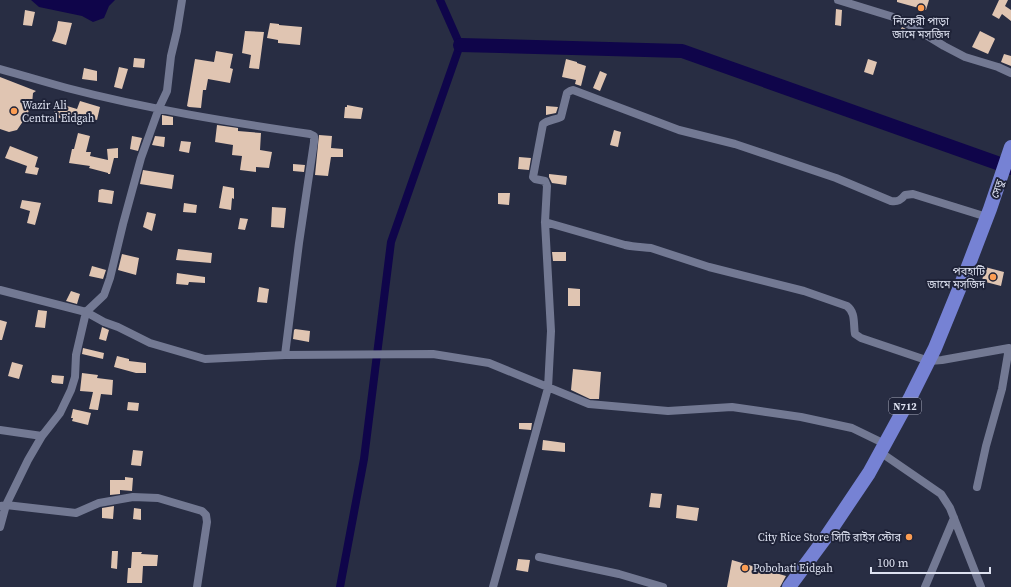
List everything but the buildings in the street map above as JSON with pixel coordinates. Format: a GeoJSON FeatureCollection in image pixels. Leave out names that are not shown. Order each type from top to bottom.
{"type":"FeatureCollection","features":[{"type":"Feature","properties":{"kind":"highway","name":"সেতু"},"geometry":{"type":"LineString","coordinates":[[988,213],[1011,147]]}},
{"type":"Feature","properties":{"kind":"highway","name":"N712"},"geometry":{"type":"LineString","coordinates":[[789,587],[826,537],[869,473],[883,448],[929,361],[964,277],[988,213]]}},
{"type":"Feature","properties":{"kind":"street"},"geometry":{"type":"LineString","coordinates":[[0,527],[3,505],[42,436],[51,427],[60,413],[71,390],[75,377],[76,355],[86,312],[99,300],[107,289],[141,158],[159,108],[167,91],[171,56],[182,0]]}},
{"type":"Feature","properties":{"kind":"street"},"geometry":{"type":"LineString","coordinates":[[838,0],[900,19],[944,46],[965,56],[1011,73]]}},
{"type":"Feature","properties":{"kind":"street"},"geometry":{"type":"LineString","coordinates":[[0,69],[68,88],[159,108],[310,134],[314,136],[285,355]]}},
{"type":"Feature","properties":{"kind":"street"},"geometry":{"type":"LineString","coordinates":[[493,587],[548,388],[551,331],[545,222],[546,183],[545,181],[535,179],[533,177],[543,124],[561,117],[567,93],[573,90],[679,130],[735,144],[836,178],[891,201],[898,202],[905,194],[913,194],[988,213]]}},
{"type":"Feature","properties":{"kind":"street"},"geometry":{"type":"LineString","coordinates":[[545,222],[637,248],[651,248],[709,267],[804,291],[847,306],[853,314],[855,334],[861,338],[929,361],[1010,349],[1002,389],[986,446],[977,487]]}},
{"type":"Feature","properties":{"kind":"street"},"geometry":{"type":"LineString","coordinates":[[0,290],[86,312],[150,343],[196,357],[214,360],[285,355],[433,354],[489,363],[589,404],[668,411],[732,407],[801,417],[852,428],[883,448],[941,494],[950,508],[981,587]]}},
{"type":"Feature","properties":{"kind":"street"},"geometry":{"type":"LineString","coordinates":[[0,430],[42,436]]}},
{"type":"Feature","properties":{"kind":"street"},"geometry":{"type":"LineString","coordinates":[[3,505],[76,513],[99,503],[133,497],[158,498],[202,511],[206,515],[207,522],[197,587]]}},
{"type":"Feature","properties":{"kind":"street"},"geometry":{"type":"LineString","coordinates":[[925,587],[954,518]]}},
{"type":"Feature","properties":{"kind":"street"},"geometry":{"type":"LineString","coordinates":[[539,557],[620,574],[663,587]]}},
{"type":"Feature","properties":{"kind":"shaded area"},"geometry":{"type":"Polygon","coordinates":[[[31,0],[115,0],[109,6],[104,18],[93,22],[82,16],[39,7],[31,0]]]}},
{"type":"Feature","properties":{"kind":"waterway"},"geometry":{"type":"LineString","coordinates":[[340,587],[364,459],[391,242],[460,45],[440,0]]}},
{"type":"Feature","properties":{"kind":"waterway"},"geometry":{"type":"LineString","coordinates":[[460,45],[682,51],[1011,168]]}},
{"type":"Feature","properties":{"kind":"place","name":"নিকেরী পাড়া জামে মসজিদ"},"geometry":{"type":"Point","coordinates":[921,8]}},
{"type":"Feature","properties":{"kind":"place","name":"Wazir Ali Central Eidgah"},"geometry":{"type":"Point","coordinates":[14,111]}},
{"type":"Feature","properties":{"kind":"place","name":"পবহাটি জামে মসজিদ"},"geometry":{"type":"Point","coordinates":[993,277]}},
{"type":"Feature","properties":{"kind":"place","name":"City Rice Store সিটি রাইস স্টোর"},"geometry":{"type":"Point","coordinates":[909,537]}},
{"type":"Feature","properties":{"kind":"place","name":"Pobohati Eidgah"},"geometry":{"type":"Point","coordinates":[745,568]}}]}
